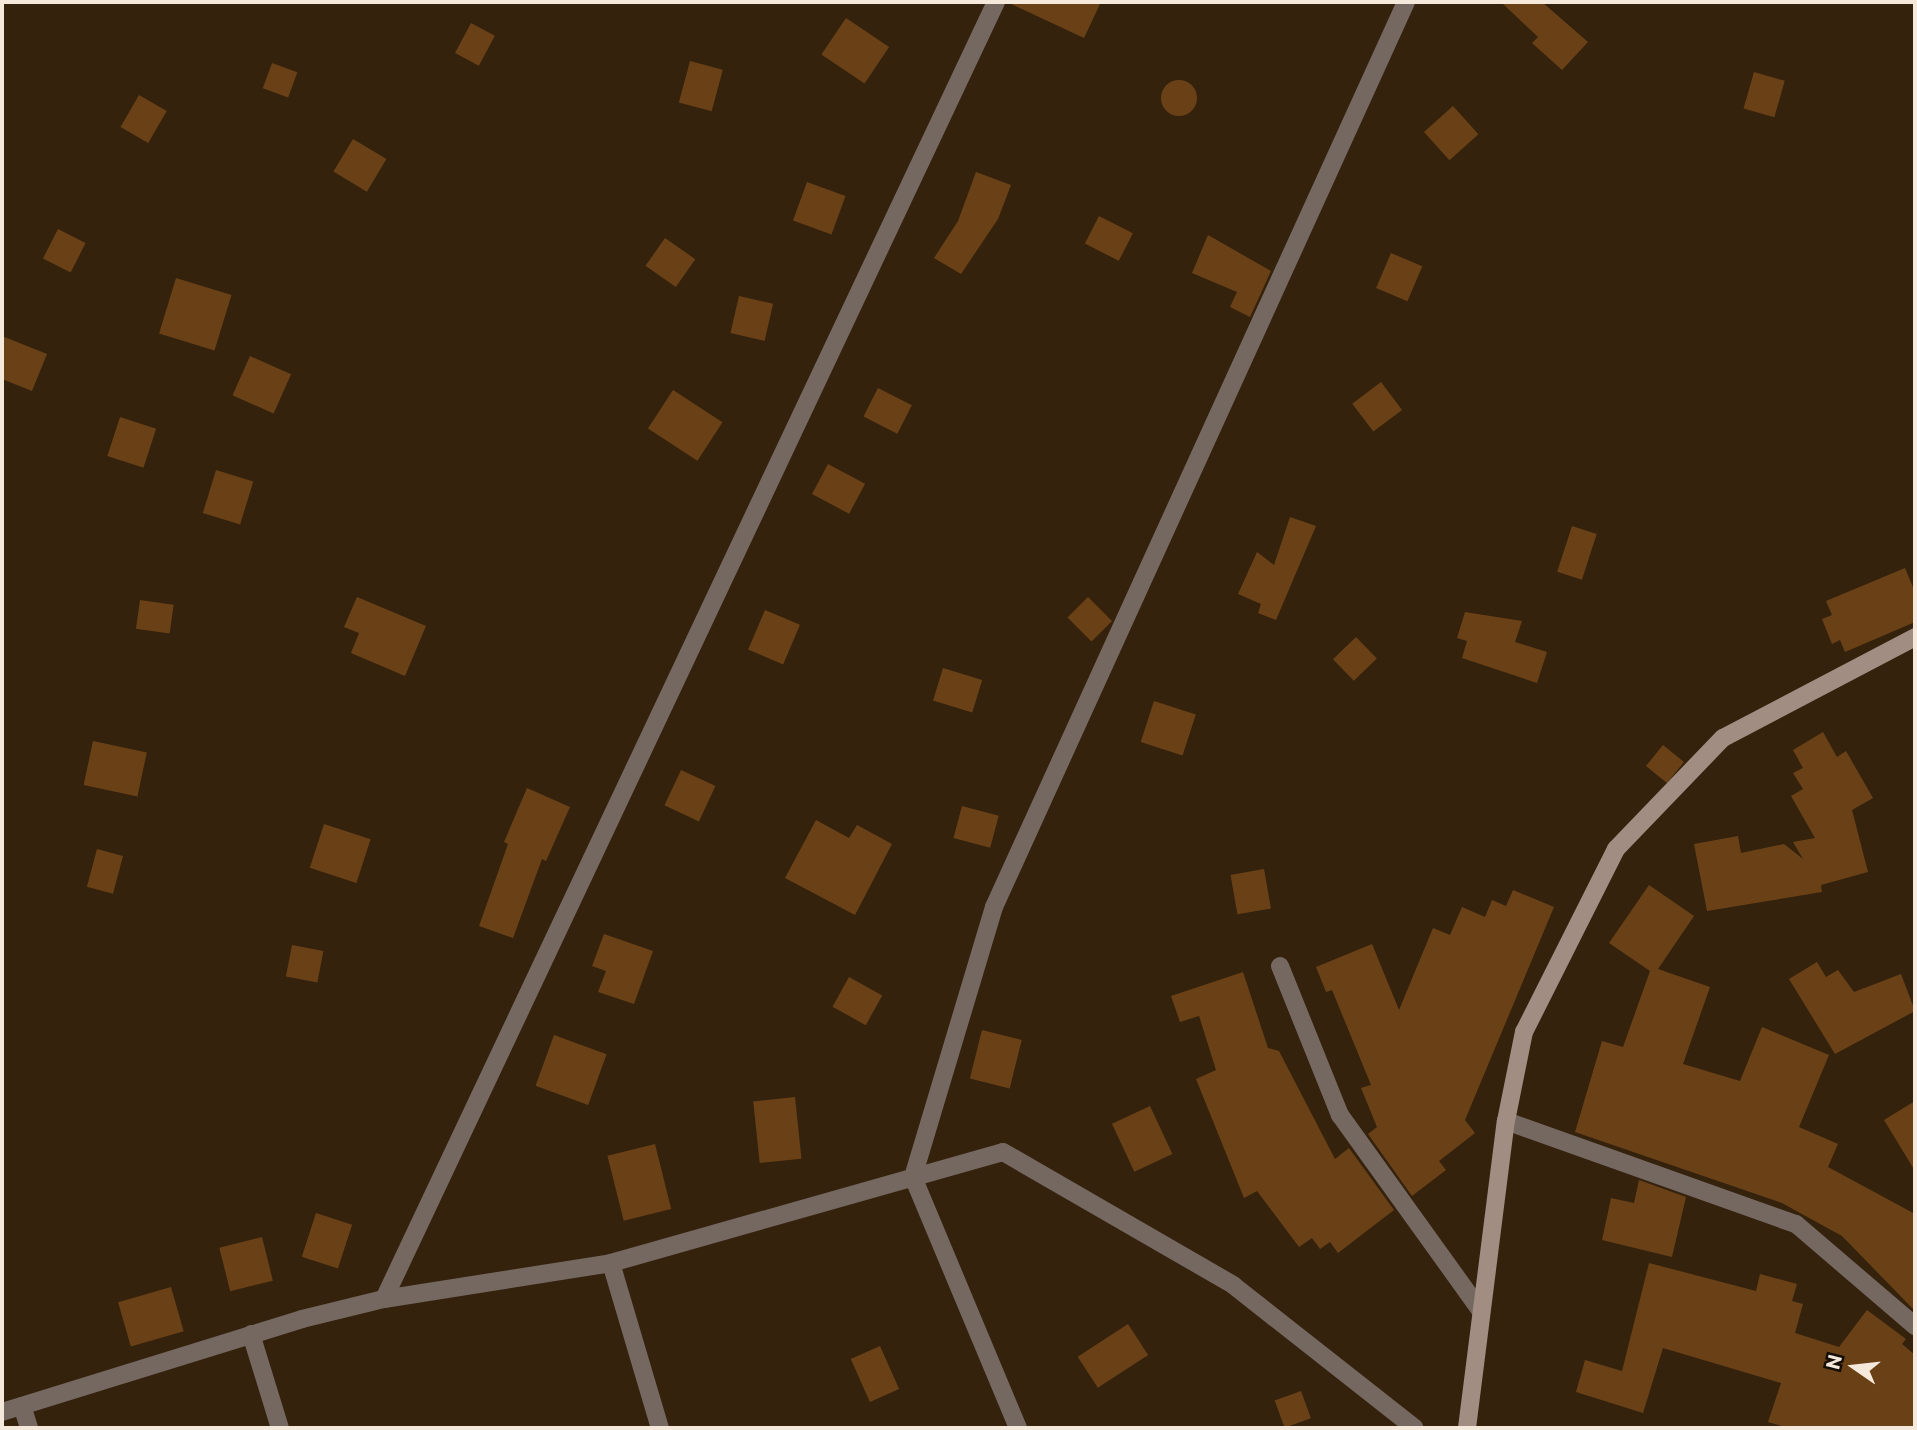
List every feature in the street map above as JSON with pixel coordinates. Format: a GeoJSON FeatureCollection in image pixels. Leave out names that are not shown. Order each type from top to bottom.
{"type":"FeatureCollection","features":[{"type":"Feature","properties":{"kind":"street"},"geometry":{"type":"LineString","coordinates":[[384,1299],[996,2]]}},
{"type":"Feature","properties":{"kind":"street"},"geometry":{"type":"LineString","coordinates":[[1018,1428],[913,1177],[995,907],[1406,2]]}},
{"type":"Feature","properties":{"kind":"street"},"geometry":{"type":"LineString","coordinates":[[1467,1428],[1506,1121],[1524,1032],[1616,849],[1723,738],[1915,637]]}},
{"type":"Feature","properties":{"kind":"street"},"geometry":{"type":"LineString","coordinates":[[1280,966],[1340,1115],[1480,1310]]}},
{"type":"Feature","properties":{"kind":"street"},"geometry":{"type":"LineString","coordinates":[[1506,1121],[1796,1224],[1915,1326]]}},
{"type":"Feature","properties":{"kind":"street"},"geometry":{"type":"LineString","coordinates":[[2,1412],[251,1334],[384,1299],[611,1263],[1003,1152],[1233,1285],[1415,1428]]}},
{"type":"Feature","properties":{"kind":"street"},"geometry":{"type":"LineString","coordinates":[[611,1263],[660,1428]]}},
{"type":"Feature","properties":{"kind":"street"},"geometry":{"type":"LineString","coordinates":[[251,1334],[280,1428]]}},
{"type":"Feature","properties":{"kind":"street"},"geometry":{"type":"LineString","coordinates":[[22,1406],[29,1428]]}},
{"type":"Feature","properties":{"kind":"building"},"geometry":{"type":"Polygon","coordinates":[[[1007,2],[1101,2],[1084,38],[1007,2]]]}},
{"type":"Feature","properties":{"kind":"building"},"geometry":{"type":"Polygon","coordinates":[[[1501,2],[1542,2],[1588,42],[1562,70],[1532,43],[1538,37],[1501,2]]]}},
{"type":"Feature","properties":{"kind":"building"},"geometry":{"type":"Polygon","coordinates":[[[846,18],[889,47],[865,84],[821,54],[846,18]]]}},
{"type":"Feature","properties":{"kind":"building"},"geometry":{"type":"Polygon","coordinates":[[[471,23],[495,36],[479,66],[455,53],[471,23]]]}},
{"type":"Feature","properties":{"kind":"building"},"geometry":{"type":"Polygon","coordinates":[[[690,61],[723,70],[712,111],[679,103],[690,61]]]}},
{"type":"Feature","properties":{"kind":"building"},"geometry":{"type":"Polygon","coordinates":[[[272,63],[297,72],[288,98],[263,88],[272,63]]]}},
{"type":"Feature","properties":{"kind":"building"},"geometry":{"type":"Polygon","coordinates":[[[1754,72],[1785,81],[1774,117],[1744,109],[1754,72]]]}},
{"type":"Feature","properties":{"kind":"building"},"geometry":{"type":"Polygon","coordinates":[[[1179,80],[1191,86],[1197,98],[1191,110],[1179,116],[1167,110],[1161,98],[1167,86],[1179,80]]]}},
{"type":"Feature","properties":{"kind":"building"},"geometry":{"type":"Polygon","coordinates":[[[139,95],[167,111],[148,143],[121,127],[139,95]]]}},
{"type":"Feature","properties":{"kind":"building"},"geometry":{"type":"Polygon","coordinates":[[[1453,106],[1478,134],[1449,160],[1424,132],[1453,106]]]}},
{"type":"Feature","properties":{"kind":"building"},"geometry":{"type":"Polygon","coordinates":[[[353,139],[386,159],[367,192],[333,172],[353,139]]]}},
{"type":"Feature","properties":{"kind":"building"},"geometry":{"type":"Polygon","coordinates":[[[976,172],[1011,185],[998,219],[961,274],[934,258],[958,221],[976,172]]]}},
{"type":"Feature","properties":{"kind":"building"},"geometry":{"type":"Polygon","coordinates":[[[807,182],[846,196],[832,235],[793,221],[807,182]]]}},
{"type":"Feature","properties":{"kind":"building"},"geometry":{"type":"Polygon","coordinates":[[[1099,216],[1133,233],[1119,261],[1085,244],[1099,216]]]}},
{"type":"Feature","properties":{"kind":"building"},"geometry":{"type":"Polygon","coordinates":[[[58,229],[86,243],[71,272],[43,258],[58,229]]]}},
{"type":"Feature","properties":{"kind":"building"},"geometry":{"type":"Polygon","coordinates":[[[1208,235],[1271,271],[1250,317],[1230,307],[1237,292],[1192,273],[1208,235]]]}},
{"type":"Feature","properties":{"kind":"building"},"geometry":{"type":"Polygon","coordinates":[[[665,238],[695,259],[676,287],[645,266],[665,238]]]}},
{"type":"Feature","properties":{"kind":"building"},"geometry":{"type":"Polygon","coordinates":[[[1391,253],[1422,266],[1407,301],[1376,288],[1391,253]]]}},
{"type":"Feature","properties":{"kind":"building"},"geometry":{"type":"Polygon","coordinates":[[[176,278],[231,295],[215,350],[159,333],[176,278]]]}},
{"type":"Feature","properties":{"kind":"building"},"geometry":{"type":"Polygon","coordinates":[[[739,296],[773,304],[765,341],[730,333],[739,296]]]}},
{"type":"Feature","properties":{"kind":"building"},"geometry":{"type":"Polygon","coordinates":[[[2,336],[47,354],[32,391],[2,379],[2,336]]]}},
{"type":"Feature","properties":{"kind":"building"},"geometry":{"type":"Polygon","coordinates":[[[250,356],[291,374],[274,414],[233,395],[250,356]]]}},
{"type":"Feature","properties":{"kind":"building"},"geometry":{"type":"Polygon","coordinates":[[[1381,382],[1402,410],[1373,432],[1352,404],[1381,382]]]}},
{"type":"Feature","properties":{"kind":"building"},"geometry":{"type":"Polygon","coordinates":[[[878,388],[912,405],[897,434],[863,417],[878,388]]]}},
{"type":"Feature","properties":{"kind":"building"},"geometry":{"type":"Polygon","coordinates":[[[673,390],[722,422],[697,461],[648,429],[673,390]]]}},
{"type":"Feature","properties":{"kind":"building"},"geometry":{"type":"Polygon","coordinates":[[[120,417],[156,429],[143,468],[107,456],[120,417]]]}},
{"type":"Feature","properties":{"kind":"building"},"geometry":{"type":"Polygon","coordinates":[[[828,464],[865,484],[849,514],[812,494],[828,464]]]}},
{"type":"Feature","properties":{"kind":"building"},"geometry":{"type":"Polygon","coordinates":[[[216,470],[253,481],[240,524],[203,513],[216,470]]]}},
{"type":"Feature","properties":{"kind":"building"},"geometry":{"type":"Polygon","coordinates":[[[1290,517],[1316,526],[1276,620],[1258,613],[1261,604],[1238,594],[1257,552],[1274,565],[1290,517]]]}},
{"type":"Feature","properties":{"kind":"building"},"geometry":{"type":"Polygon","coordinates":[[[1572,526],[1597,534],[1582,580],[1557,572],[1572,526]]]}},
{"type":"Feature","properties":{"kind":"building"},"geometry":{"type":"Polygon","coordinates":[[[1905,568],[1915,592],[1915,622],[1845,652],[1840,640],[1832,644],[1822,619],[1832,615],[1826,601],[1905,568]]]}},
{"type":"Feature","properties":{"kind":"building"},"geometry":{"type":"Polygon","coordinates":[[[357,597],[426,626],[405,676],[351,653],[359,633],[344,627],[357,597]]]}},
{"type":"Feature","properties":{"kind":"building"},"geometry":{"type":"Polygon","coordinates":[[[1088,597],[1112,621],[1092,642],[1067,618],[1088,597]]]}},
{"type":"Feature","properties":{"kind":"building"},"geometry":{"type":"Polygon","coordinates":[[[140,600],[174,605],[170,633],[136,629],[140,600]]]}},
{"type":"Feature","properties":{"kind":"building"},"geometry":{"type":"Polygon","coordinates":[[[765,610],[800,625],[783,664],[748,650],[765,610]]]}},
{"type":"Feature","properties":{"kind":"building"},"geometry":{"type":"Polygon","coordinates":[[[1465,612],[1522,621],[1515,642],[1547,652],[1537,683],[1462,658],[1467,641],[1457,638],[1465,612]]]}},
{"type":"Feature","properties":{"kind":"building"},"geometry":{"type":"Polygon","coordinates":[[[1356,637],[1377,659],[1354,681],[1333,659],[1356,637]]]}},
{"type":"Feature","properties":{"kind":"building"},"geometry":{"type":"Polygon","coordinates":[[[943,668],[982,680],[972,713],[933,701],[943,668]]]}},
{"type":"Feature","properties":{"kind":"building"},"geometry":{"type":"Polygon","coordinates":[[[1154,701],[1196,715],[1183,755],[1141,742],[1154,701]]]}},
{"type":"Feature","properties":{"kind":"building"},"geometry":{"type":"Polygon","coordinates":[[[1823,732],[1837,757],[1846,751],[1873,798],[1852,810],[1868,872],[1821,885],[1822,892],[1707,911],[1694,844],[1738,836],[1741,853],[1784,844],[1803,859],[1793,842],[1815,838],[1791,796],[1803,789],[1793,773],[1803,768],[1793,750],[1823,732]]]}},
{"type":"Feature","properties":{"kind":"building"},"geometry":{"type":"Polygon","coordinates":[[[93,741],[147,752],[137,796],[84,785],[93,741]]]}},
{"type":"Feature","properties":{"kind":"building"},"geometry":{"type":"Polygon","coordinates":[[[1663,745],[1684,762],[1667,783],[1646,766],[1663,745]]]}},
{"type":"Feature","properties":{"kind":"building"},"geometry":{"type":"Polygon","coordinates":[[[681,770],[715,786],[699,821],[665,805],[681,770]]]}},
{"type":"Feature","properties":{"kind":"building"},"geometry":{"type":"Polygon","coordinates":[[[527,788],[570,807],[546,861],[542,859],[513,938],[479,926],[508,844],[504,842],[527,788]]]}},
{"type":"Feature","properties":{"kind":"building"},"geometry":{"type":"Polygon","coordinates":[[[962,806],[999,816],[990,848],[953,838],[962,806]]]}},
{"type":"Feature","properties":{"kind":"building"},"geometry":{"type":"Polygon","coordinates":[[[816,820],[849,838],[857,825],[892,844],[855,915],[785,878],[816,820]]]}},
{"type":"Feature","properties":{"kind":"building"},"geometry":{"type":"Polygon","coordinates":[[[324,824],[371,839],[356,883],[310,868],[324,824]]]}},
{"type":"Feature","properties":{"kind":"building"},"geometry":{"type":"Polygon","coordinates":[[[97,849],[123,856],[113,894],[87,887],[97,849]]]}},
{"type":"Feature","properties":{"kind":"building"},"geometry":{"type":"Polygon","coordinates":[[[1264,869],[1271,908],[1237,914],[1231,875],[1264,869]]]}},
{"type":"Feature","properties":{"kind":"building"},"geometry":{"type":"Polygon","coordinates":[[[1649,885],[1694,916],[1658,969],[1710,987],[1683,1064],[1740,1081],[1762,1027],[1829,1055],[1799,1127],[1838,1144],[1828,1167],[1915,1214],[1915,1311],[1842,1236],[1782,1203],[1575,1132],[1602,1041],[1623,1047],[1650,971],[1609,943],[1649,885]]]}},
{"type":"Feature","properties":{"kind":"building"},"geometry":{"type":"Polygon","coordinates":[[[1513,890],[1554,907],[1465,1120],[1475,1133],[1439,1161],[1446,1170],[1412,1196],[1368,1134],[1377,1127],[1361,1088],[1371,1085],[1332,990],[1326,992],[1316,967],[1372,944],[1399,1010],[1433,928],[1450,935],[1462,907],[1485,917],[1492,900],[1506,906],[1513,890]]]}},
{"type":"Feature","properties":{"kind":"building"},"geometry":{"type":"Polygon","coordinates":[[[604,934],[653,951],[634,1004],[598,992],[606,971],[592,966],[604,934]]]}},
{"type":"Feature","properties":{"kind":"building"},"geometry":{"type":"Polygon","coordinates":[[[292,945],[323,951],[317,983],[286,976],[292,945]]]}},
{"type":"Feature","properties":{"kind":"building"},"geometry":{"type":"Polygon","coordinates":[[[1817,962],[1826,977],[1838,970],[1854,992],[1901,974],[1915,1011],[1835,1054],[1789,979],[1817,962]]]}},
{"type":"Feature","properties":{"kind":"building"},"geometry":{"type":"Polygon","coordinates":[[[1243,972],[1268,1048],[1279,1051],[1335,1159],[1349,1148],[1394,1210],[1338,1253],[1330,1242],[1320,1249],[1312,1238],[1299,1247],[1257,1191],[1244,1198],[1196,1079],[1216,1070],[1199,1016],[1180,1022],[1171,996],[1243,972]]]}},
{"type":"Feature","properties":{"kind":"building"},"geometry":{"type":"Polygon","coordinates":[[[849,977],[882,995],[866,1025],[833,1007],[849,977]]]}},
{"type":"Feature","properties":{"kind":"building"},"geometry":{"type":"Polygon","coordinates":[[[982,1030],[1022,1040],[1010,1088],[970,1079],[982,1030]]]}},
{"type":"Feature","properties":{"kind":"building"},"geometry":{"type":"Polygon","coordinates":[[[554,1035],[607,1054],[588,1105],[536,1086],[554,1035]]]}},
{"type":"Feature","properties":{"kind":"building"},"geometry":{"type":"Polygon","coordinates":[[[795,1097],[801,1159],[760,1163],[753,1101],[795,1097]]]}},
{"type":"Feature","properties":{"kind":"building"},"geometry":{"type":"Polygon","coordinates":[[[1915,1101],[1915,1171],[1884,1120],[1915,1101]]]}},
{"type":"Feature","properties":{"kind":"building"},"geometry":{"type":"Polygon","coordinates":[[[1150,1106],[1172,1154],[1134,1172],[1112,1124],[1150,1106]]]}},
{"type":"Feature","properties":{"kind":"building"},"geometry":{"type":"Polygon","coordinates":[[[655,1144],[671,1209],[624,1221],[607,1156],[655,1144]]]}},
{"type":"Feature","properties":{"kind":"building"},"geometry":{"type":"Polygon","coordinates":[[[1639,1180],[1686,1197],[1672,1257],[1602,1240],[1611,1198],[1634,1203],[1639,1180]]]}},
{"type":"Feature","properties":{"kind":"building"},"geometry":{"type":"Polygon","coordinates":[[[316,1213],[352,1225],[338,1268],[302,1257],[316,1213]]]}},
{"type":"Feature","properties":{"kind":"building"},"geometry":{"type":"Polygon","coordinates":[[[262,1237],[273,1281],[230,1291],[219,1248],[262,1237]]]}},
{"type":"Feature","properties":{"kind":"building"},"geometry":{"type":"Polygon","coordinates":[[[1649,1263],[1756,1291],[1760,1274],[1797,1284],[1792,1301],[1803,1304],[1795,1333],[1839,1347],[1867,1310],[1906,1339],[1902,1344],[1915,1355],[1915,1428],[1788,1428],[1768,1422],[1781,1383],[1663,1348],[1643,1413],[1576,1392],[1585,1360],[1622,1371],[1649,1263]]]}},
{"type":"Feature","properties":{"kind":"building"},"geometry":{"type":"Polygon","coordinates":[[[171,1287],[184,1331],[131,1346],[118,1302],[171,1287]]]}},
{"type":"Feature","properties":{"kind":"building"},"geometry":{"type":"Polygon","coordinates":[[[1128,1324],[1148,1355],[1098,1388],[1078,1357],[1128,1324]]]}},
{"type":"Feature","properties":{"kind":"building"},"geometry":{"type":"Polygon","coordinates":[[[880,1346],[899,1389],[870,1402],[851,1359],[880,1346]]]}},
{"type":"Feature","properties":{"kind":"building"},"geometry":{"type":"Polygon","coordinates":[[[1301,1391],[1311,1418],[1285,1428],[1275,1401],[1301,1391]]]}}]}
